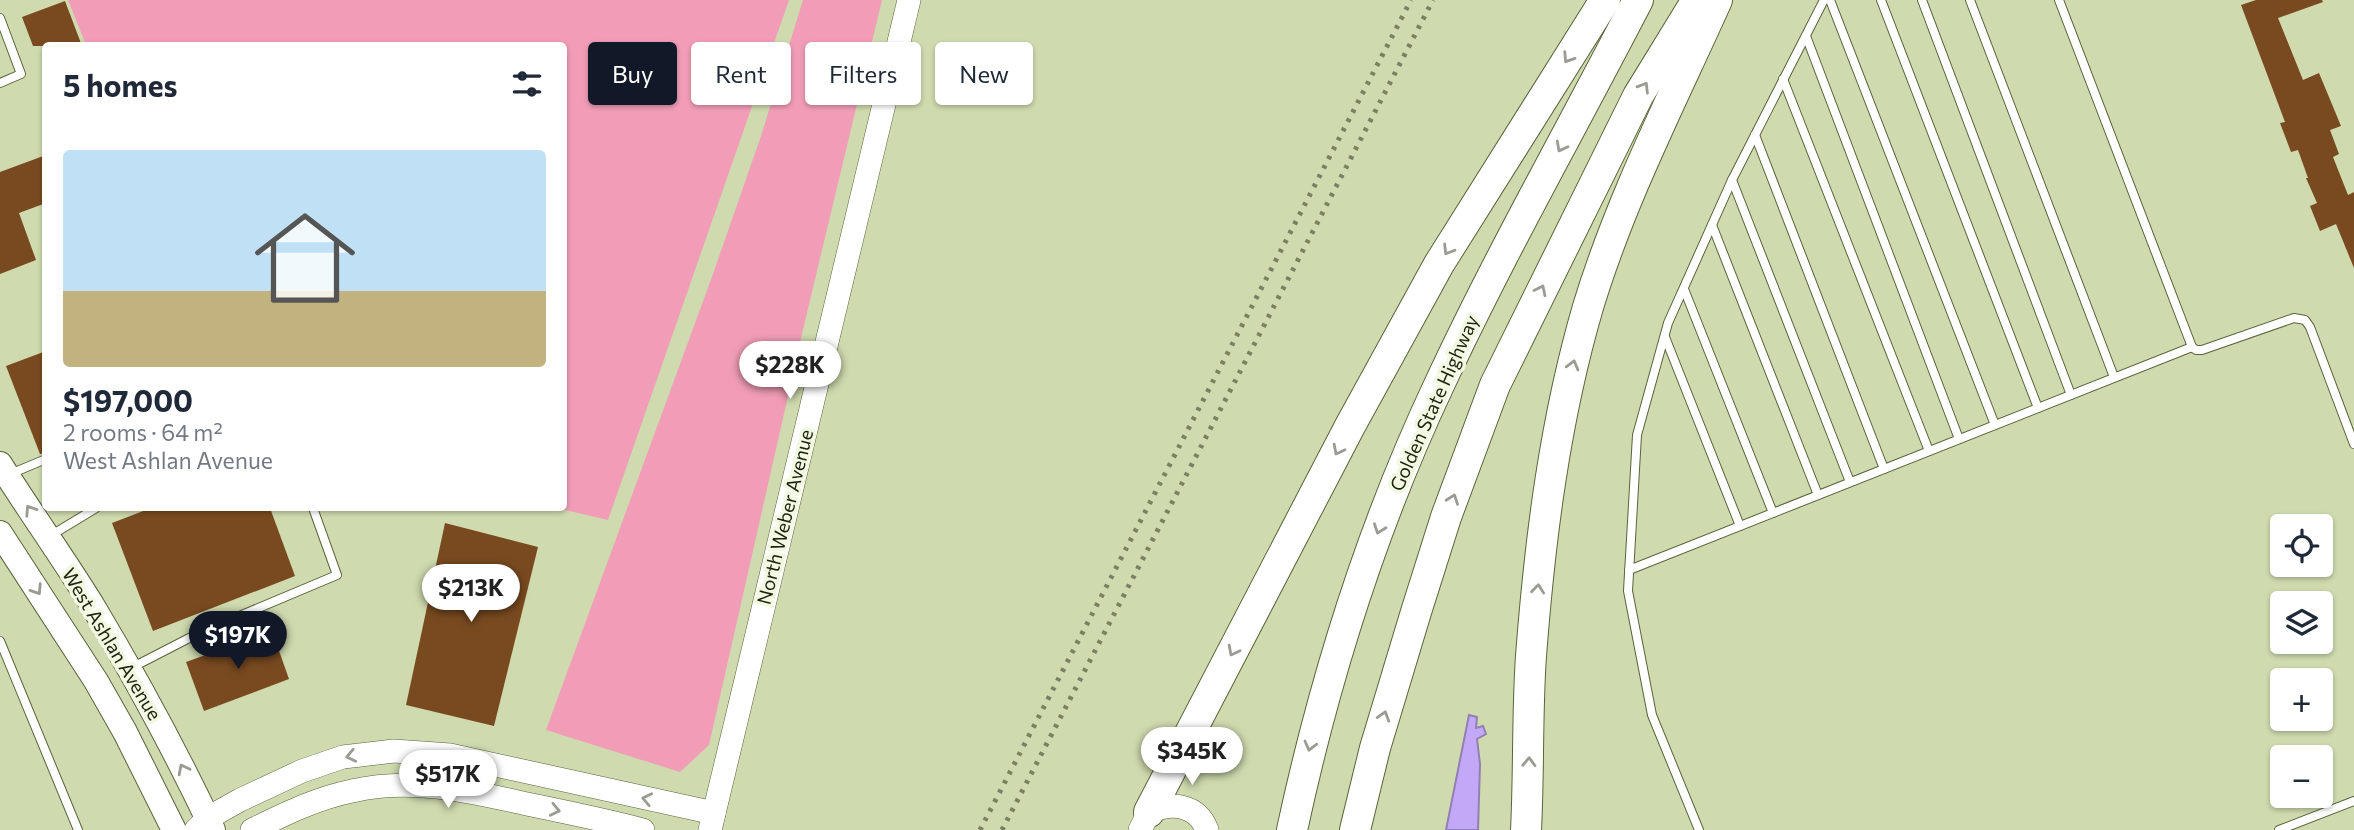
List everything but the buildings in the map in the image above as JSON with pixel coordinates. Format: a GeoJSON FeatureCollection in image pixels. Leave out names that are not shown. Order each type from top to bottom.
{"type":"FeatureCollection","features":[{"type":"Feature","properties":{"kind":"highway"},"geometry":{"type":"LineString","coordinates":[[1145,821],[1350,426],[1439,264],[1605,0]]}},
{"type":"Feature","properties":{"kind":"highway","name":"Golden State Highway"},"geometry":{"type":"LineString","coordinates":[[1292,830],[1309,751],[1346,620],[1388,505],[1444,374],[1638,0]]}},
{"type":"Feature","properties":{"kind":"highway"},"geometry":{"type":"LineString","coordinates":[[1355,830],[1375,748],[1446,517],[1495,385],[1638,96],[1697,0]]}},
{"type":"Feature","properties":{"kind":"highway"},"geometry":{"type":"LineString","coordinates":[[1526,830],[1531,657],[1551,464],[1568,386],[1589,306],[1614,235],[1717,0]]}},
{"type":"Feature","properties":{"kind":"main road","name":"North Weber Avenue"},"geometry":{"type":"LineString","coordinates":[[712,821],[909,0]]}},
{"type":"Feature","properties":{"kind":"main road","name":"West Ashlan Avenue"},"geometry":{"type":"LineString","coordinates":[[2,470],[92,605],[129,668],[160,724],[205,826]]}},
{"type":"Feature","properties":{"kind":"main road","name":"West Ashlan Avenue"},"geometry":{"type":"LineString","coordinates":[[0,533],[96,681],[174,830]]}},
{"type":"Feature","properties":{"kind":"main road"},"geometry":{"type":"LineString","coordinates":[[205,826],[278,780],[319,764],[367,752],[394,751],[450,755],[712,821]]}},
{"type":"Feature","properties":{"kind":"main road"},"geometry":{"type":"LineString","coordinates":[[253,830],[310,803],[332,796],[409,784],[470,792],[643,830]]}},
{"type":"Feature","properties":{"kind":"main road"},"geometry":{"type":"LineString","coordinates":[[1145,821],[1171,806],[1189,809],[1202,819],[1207,830]]}},
{"type":"Feature","properties":{"kind":"lane"},"geometry":{"type":"LineString","coordinates":[[1699,830],[1652,715],[1628,591],[1637,435],[1665,336],[1684,289],[1732,180],[1824,0]]}},
{"type":"Feature","properties":{"kind":"lane"},"geometry":{"type":"LineString","coordinates":[[1830,0],[1995,425]]}},
{"type":"Feature","properties":{"kind":"lane"},"geometry":{"type":"LineString","coordinates":[[1881,0],[2038,408]]}},
{"type":"Feature","properties":{"kind":"lane"},"geometry":{"type":"LineString","coordinates":[[1922,0],[2071,395]]}},
{"type":"Feature","properties":{"kind":"lane"},"geometry":{"type":"LineString","coordinates":[[1970,0],[2114,377]]}},
{"type":"Feature","properties":{"kind":"lane"},"geometry":{"type":"LineString","coordinates":[[2059,0],[2192,347],[2202,350],[2294,318],[2305,320],[2354,444]]}},
{"type":"Feature","properties":{"kind":"lane"},"geometry":{"type":"LineString","coordinates":[[0,18],[21,74],[0,83]]}},
{"type":"Feature","properties":{"kind":"lane"},"geometry":{"type":"LineString","coordinates":[[1806,36],[1959,439]]}},
{"type":"Feature","properties":{"kind":"lane"},"geometry":{"type":"LineString","coordinates":[[1783,79],[1929,451]]}},
{"type":"Feature","properties":{"kind":"lane"},"geometry":{"type":"LineString","coordinates":[[1755,135],[1884,469]]}},
{"type":"Feature","properties":{"kind":"lane"},"geometry":{"type":"LineString","coordinates":[[1732,180],[1850,482]]}},
{"type":"Feature","properties":{"kind":"lane"},"geometry":{"type":"LineString","coordinates":[[1712,225],[1818,495]]}},
{"type":"Feature","properties":{"kind":"lane"},"geometry":{"type":"LineString","coordinates":[[1684,289],[1773,513]]}},
{"type":"Feature","properties":{"kind":"lane"},"geometry":{"type":"LineString","coordinates":[[1665,336],[1740,526]]}},
{"type":"Feature","properties":{"kind":"lane"},"geometry":{"type":"LineString","coordinates":[[1629,570],[2192,347]]}},
{"type":"Feature","properties":{"kind":"lane"},"geometry":{"type":"LineString","coordinates":[[2,470],[42,461]]}},
{"type":"Feature","properties":{"kind":"lane"},"geometry":{"type":"LineString","coordinates":[[47,538],[91,511]]}},
{"type":"Feature","properties":{"kind":"lane"},"geometry":{"type":"LineString","coordinates":[[129,668],[199,634],[337,575],[314,511]]}},
{"type":"Feature","properties":{"kind":"lane"},"geometry":{"type":"LineString","coordinates":[[0,641],[78,830]]}},
{"type":"Feature","properties":{"kind":"lane"},"geometry":{"type":"LineString","coordinates":[[2279,830],[2354,801]]}},
{"type":"Feature","properties":{"kind":"shaded area"},"geometry":{"type":"Polygon","coordinates":[[[68,0],[789,0],[774,42],[691,42],[691,105],[752,105],[608,520],[567,510],[567,42],[85,42],[68,0]]]}},
{"type":"Feature","properties":{"kind":"shaded area"},"geometry":{"type":"Polygon","coordinates":[[[803,0],[882,0],[872,42],[805,42],[805,105],[857,105],[709,745],[680,772],[546,730],[713,274],[771,105],[791,105],[790,42],[803,0]]]}},
{"type":"Feature","properties":{"kind":"shaded area"},"geometry":{"type":"Polygon","coordinates":[[[1469,715],[1477,717],[1476,728],[1483,726],[1486,734],[1477,739],[1480,764],[1478,830],[1446,830],[1469,715]]]}},
{"type":"Feature","properties":{"kind":"railway"},"geometry":{"type":"LineString","coordinates":[[980,830],[1411,0]]}},
{"type":"Feature","properties":{"kind":"railway"},"geometry":{"type":"LineString","coordinates":[[1002,830],[1433,0]]}}]}
